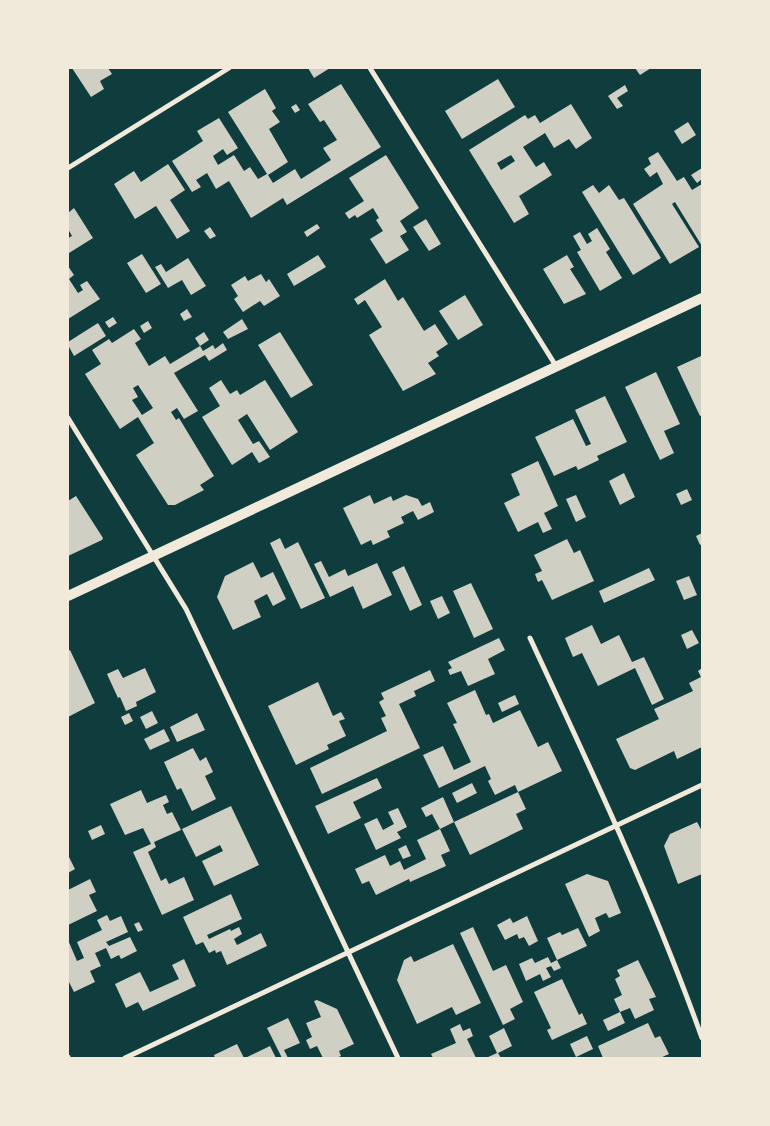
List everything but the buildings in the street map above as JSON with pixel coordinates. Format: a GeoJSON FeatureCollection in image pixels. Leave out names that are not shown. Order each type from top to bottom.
{"type":"FeatureCollection","features":[{"type":"Feature","properties":{"kind":"main road"},"geometry":{"type":"LineString","coordinates":[[68,596],[702,298]]}},
{"type":"Feature","properties":{"kind":"street"},"geometry":{"type":"LineString","coordinates":[[68,168],[229,68]]}},
{"type":"Feature","properties":{"kind":"street"},"geometry":{"type":"LineString","coordinates":[[370,68],[556,367]]}},
{"type":"Feature","properties":{"kind":"street"},"geometry":{"type":"LineString","coordinates":[[68,418],[186,609],[398,1058]]}},
{"type":"Feature","properties":{"kind":"street"},"geometry":{"type":"LineString","coordinates":[[530,638],[617,826],[682,981],[702,1038]]}},
{"type":"Feature","properties":{"kind":"street"},"geometry":{"type":"LineString","coordinates":[[125,1058],[702,785]]}}]}
